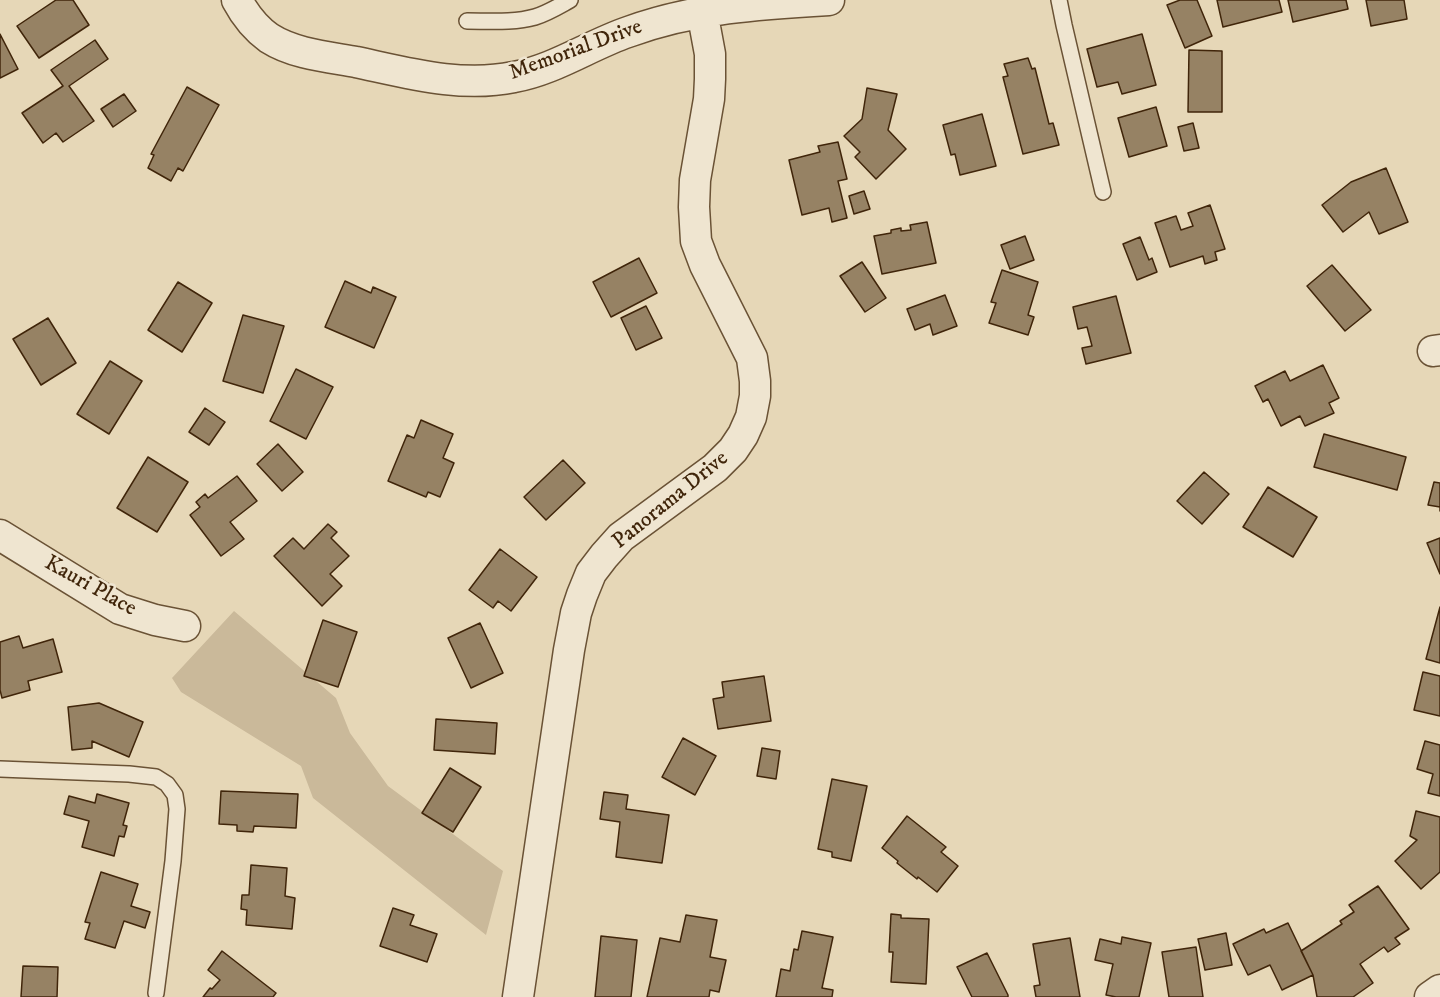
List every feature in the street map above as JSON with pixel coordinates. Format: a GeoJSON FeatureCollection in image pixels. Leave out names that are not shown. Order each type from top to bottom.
{"type":"FeatureCollection","features":[{"type":"Feature","properties":{"kind":"street","name":"Memorial Drive"},"geometry":{"type":"LineString","coordinates":[[237,0],[254,25],[269,38],[288,47],[439,79],[475,81],[513,78],[531,73],[629,31],[702,11],[761,4],[829,0]]}},
{"type":"Feature","properties":{"kind":"street","name":"Panorama Drive"},"geometry":{"type":"LineString","coordinates":[[518,997],[569,650],[582,595],[591,573],[621,537],[715,468],[734,450],[751,417],[753,407],[755,381],[752,358],[705,266],[696,241],[695,180],[709,99],[710,79],[710,54],[702,11]]}},
{"type":"Feature","properties":{"kind":"street","name":"Kauri Place"},"geometry":{"type":"LineString","coordinates":[[0,535],[120,609],[185,626]]}},
{"type":"Feature","properties":{"kind":"street"},"geometry":{"type":"LineString","coordinates":[[1430,997],[1440,990]]}},
{"type":"Feature","properties":{"kind":"lane"},"geometry":{"type":"LineString","coordinates":[[467,21],[519,20],[536,17],[570,0]]}},
{"type":"Feature","properties":{"kind":"lane"},"geometry":{"type":"LineString","coordinates":[[1059,0],[1103,192]]}},
{"type":"Feature","properties":{"kind":"lane"},"geometry":{"type":"LineString","coordinates":[[0,769],[156,777],[167,784],[175,795],[177,809],[173,861],[156,993]]}},
{"type":"Feature","properties":{"kind":"shaded area"},"geometry":{"type":"Polygon","coordinates":[[[234,611],[336,698],[350,733],[388,786],[503,871],[486,935],[313,798],[301,766],[181,692],[172,678],[234,611]]]}},
{"type":"Feature","properties":{"kind":"building"},"geometry":{"type":"Polygon","coordinates":[[[56,0],[73,0],[89,25],[39,58],[17,26],[56,0]]]}},
{"type":"Feature","properties":{"kind":"building"},"geometry":{"type":"Polygon","coordinates":[[[1180,0],[1197,0],[1212,36],[1185,48],[1167,5],[1180,0]]]}},
{"type":"Feature","properties":{"kind":"building"},"geometry":{"type":"Polygon","coordinates":[[[1217,0],[1279,0],[1282,12],[1223,27],[1217,0]]]}},
{"type":"Feature","properties":{"kind":"building"},"geometry":{"type":"Polygon","coordinates":[[[1288,0],[1346,0],[1348,9],[1293,22],[1288,0]]]}},
{"type":"Feature","properties":{"kind":"building"},"geometry":{"type":"Polygon","coordinates":[[[1366,0],[1404,0],[1407,19],[1371,26],[1366,0]]]}},
{"type":"Feature","properties":{"kind":"building"},"geometry":{"type":"Polygon","coordinates":[[[0,34],[18,69],[0,78],[0,34]]]}},
{"type":"Feature","properties":{"kind":"building"},"geometry":{"type":"Polygon","coordinates":[[[1142,34],[1156,85],[1122,94],[1118,82],[1097,87],[1087,49],[1142,34]]]}},
{"type":"Feature","properties":{"kind":"building"},"geometry":{"type":"Polygon","coordinates":[[[95,40],[108,59],[69,86],[94,121],[63,142],[56,133],[43,143],[22,113],[63,86],[51,70],[95,40]]]}},
{"type":"Feature","properties":{"kind":"building"},"geometry":{"type":"Polygon","coordinates":[[[1189,50],[1222,51],[1222,112],[1188,112],[1189,50]]]}},
{"type":"Feature","properties":{"kind":"building"},"geometry":{"type":"Polygon","coordinates":[[[1028,58],[1032,69],[1035,68],[1049,124],[1053,123],[1059,145],[1023,154],[1003,77],[1008,76],[1004,64],[1028,58]]]}},
{"type":"Feature","properties":{"kind":"building"},"geometry":{"type":"Polygon","coordinates":[[[187,87],[219,105],[183,171],[178,168],[171,181],[148,168],[154,155],[151,154],[187,87]]]}},
{"type":"Feature","properties":{"kind":"building"},"geometry":{"type":"Polygon","coordinates":[[[867,88],[897,94],[888,130],[906,149],[876,179],[855,157],[860,152],[844,136],[862,119],[867,88]]]}},
{"type":"Feature","properties":{"kind":"building"},"geometry":{"type":"Polygon","coordinates":[[[124,94],[136,111],[113,127],[101,109],[124,94]]]}},
{"type":"Feature","properties":{"kind":"building"},"geometry":{"type":"Polygon","coordinates":[[[1156,107],[1167,146],[1129,157],[1118,118],[1156,107]]]}},
{"type":"Feature","properties":{"kind":"building"},"geometry":{"type":"Polygon","coordinates":[[[982,114],[996,166],[960,175],[955,154],[951,155],[943,125],[982,114]]]}},
{"type":"Feature","properties":{"kind":"building"},"geometry":{"type":"Polygon","coordinates":[[[1193,123],[1199,148],[1184,151],[1178,127],[1193,123]]]}},
{"type":"Feature","properties":{"kind":"building"},"geometry":{"type":"Polygon","coordinates":[[[838,142],[847,179],[838,181],[847,218],[832,222],[829,208],[802,215],[789,160],[820,152],[818,146],[838,142]]]}},
{"type":"Feature","properties":{"kind":"building"},"geometry":{"type":"Polygon","coordinates":[[[1386,168],[1408,222],[1379,234],[1369,212],[1343,232],[1322,205],[1351,182],[1386,168]]]}},
{"type":"Feature","properties":{"kind":"building"},"geometry":{"type":"Polygon","coordinates":[[[864,191],[870,209],[854,214],[849,196],[864,191]]]}},
{"type":"Feature","properties":{"kind":"building"},"geometry":{"type":"Polygon","coordinates":[[[1210,205],[1225,249],[1215,252],[1217,260],[1205,264],[1203,256],[1170,267],[1155,223],[1176,216],[1181,230],[1193,226],[1188,213],[1210,205]]]}},
{"type":"Feature","properties":{"kind":"building"},"geometry":{"type":"Polygon","coordinates":[[[927,222],[936,263],[882,274],[874,236],[891,233],[891,230],[901,228],[901,231],[911,230],[910,225],[927,222]]]}},
{"type":"Feature","properties":{"kind":"building"},"geometry":{"type":"Polygon","coordinates":[[[1025,236],[1034,260],[1010,269],[1001,245],[1025,236]]]}},
{"type":"Feature","properties":{"kind":"building"},"geometry":{"type":"Polygon","coordinates":[[[1140,237],[1149,260],[1152,258],[1157,272],[1137,280],[1123,244],[1140,237]]]}},
{"type":"Feature","properties":{"kind":"building"},"geometry":{"type":"Polygon","coordinates":[[[639,258],[657,293],[611,317],[593,282],[639,258]]]}},
{"type":"Feature","properties":{"kind":"building"},"geometry":{"type":"Polygon","coordinates":[[[862,262],[886,298],[865,312],[840,276],[862,262]]]}},
{"type":"Feature","properties":{"kind":"building"},"geometry":{"type":"Polygon","coordinates":[[[1332,265],[1371,310],[1345,331],[1307,286],[1332,265]]]}},
{"type":"Feature","properties":{"kind":"building"},"geometry":{"type":"Polygon","coordinates":[[[1002,270],[1038,282],[1028,315],[1034,317],[1028,335],[989,323],[996,303],[991,302],[1002,270]]]}},
{"type":"Feature","properties":{"kind":"building"},"geometry":{"type":"Polygon","coordinates":[[[345,281],[371,293],[373,287],[396,297],[374,348],[325,327],[345,281]]]}},
{"type":"Feature","properties":{"kind":"building"},"geometry":{"type":"Polygon","coordinates":[[[178,282],[212,303],[182,352],[148,330],[178,282]]]}},
{"type":"Feature","properties":{"kind":"building"},"geometry":{"type":"Polygon","coordinates":[[[945,295],[957,326],[933,335],[930,324],[915,330],[907,309],[945,295]]]}},
{"type":"Feature","properties":{"kind":"building"},"geometry":{"type":"Polygon","coordinates":[[[1116,296],[1131,353],[1086,364],[1082,348],[1092,346],[1087,327],[1078,329],[1073,307],[1116,296]]]}},
{"type":"Feature","properties":{"kind":"building"},"geometry":{"type":"Polygon","coordinates":[[[646,306],[662,338],[636,350],[621,318],[646,306]]]}},
{"type":"Feature","properties":{"kind":"building"},"geometry":{"type":"Polygon","coordinates":[[[243,315],[284,326],[263,393],[223,381],[243,315]]]}},
{"type":"Feature","properties":{"kind":"building"},"geometry":{"type":"Polygon","coordinates":[[[48,318],[76,363],[41,385],[13,339],[48,318]]]}},
{"type":"Feature","properties":{"kind":"building"},"geometry":{"type":"Polygon","coordinates":[[[110,361],[142,381],[109,434],[77,414],[110,361]]]}},
{"type":"Feature","properties":{"kind":"building"},"geometry":{"type":"Polygon","coordinates":[[[1323,365],[1339,398],[1329,403],[1334,413],[1305,426],[1300,416],[1281,426],[1268,399],[1263,402],[1255,386],[1285,371],[1290,381],[1323,365]]]}},
{"type":"Feature","properties":{"kind":"building"},"geometry":{"type":"Polygon","coordinates":[[[296,369],[333,387],[306,439],[270,421],[296,369]]]}},
{"type":"Feature","properties":{"kind":"building"},"geometry":{"type":"Polygon","coordinates":[[[205,408],[225,422],[209,445],[189,432],[205,408]]]}},
{"type":"Feature","properties":{"kind":"building"},"geometry":{"type":"Polygon","coordinates":[[[421,420],[453,434],[443,458],[454,463],[440,497],[428,492],[426,497],[388,481],[407,435],[414,438],[421,420]]]}},
{"type":"Feature","properties":{"kind":"building"},"geometry":{"type":"Polygon","coordinates":[[[1324,434],[1406,457],[1397,490],[1314,467],[1324,434]]]}},
{"type":"Feature","properties":{"kind":"building"},"geometry":{"type":"Polygon","coordinates":[[[278,444],[303,472],[282,491],[257,464],[278,444]]]}},
{"type":"Feature","properties":{"kind":"building"},"geometry":{"type":"Polygon","coordinates":[[[148,457],[188,482],[157,532],[117,508],[148,457]]]}},
{"type":"Feature","properties":{"kind":"building"},"geometry":{"type":"Polygon","coordinates":[[[563,460],[585,483],[546,520],[524,497],[563,460]]]}},
{"type":"Feature","properties":{"kind":"building"},"geometry":{"type":"Polygon","coordinates":[[[1204,472],[1229,494],[1202,524],[1177,501],[1204,472]]]}},
{"type":"Feature","properties":{"kind":"building"},"geometry":{"type":"Polygon","coordinates":[[[237,476],[257,501],[230,522],[244,539],[221,556],[190,515],[200,507],[196,502],[205,494],[208,498],[237,476]]]}},
{"type":"Feature","properties":{"kind":"building"},"geometry":{"type":"Polygon","coordinates":[[[1434,482],[1440,483],[1440,507],[1428,505],[1434,482]]]}},
{"type":"Feature","properties":{"kind":"building"},"geometry":{"type":"Polygon","coordinates":[[[1268,487],[1317,517],[1293,557],[1243,527],[1268,487]]]}},
{"type":"Feature","properties":{"kind":"building"},"geometry":{"type":"Polygon","coordinates":[[[328,524],[337,532],[331,538],[349,556],[330,574],[342,586],[322,606],[274,556],[293,538],[304,549],[328,524]]]}},
{"type":"Feature","properties":{"kind":"building"},"geometry":{"type":"Polygon","coordinates":[[[1440,538],[1440,574],[1427,543],[1440,538]]]}},
{"type":"Feature","properties":{"kind":"building"},"geometry":{"type":"Polygon","coordinates":[[[500,549],[537,577],[511,611],[498,601],[493,608],[469,590],[500,549]]]}},
{"type":"Feature","properties":{"kind":"building"},"geometry":{"type":"Polygon","coordinates":[[[1440,607],[1440,663],[1426,659],[1440,607]]]}},
{"type":"Feature","properties":{"kind":"building"},"geometry":{"type":"Polygon","coordinates":[[[323,620],[357,632],[338,687],[304,676],[323,620]]]}},
{"type":"Feature","properties":{"kind":"building"},"geometry":{"type":"Polygon","coordinates":[[[480,623],[503,673],[471,688],[448,638],[480,623]]]}},
{"type":"Feature","properties":{"kind":"building"},"geometry":{"type":"Polygon","coordinates":[[[19,636],[23,648],[53,639],[62,672],[28,681],[30,690],[2,698],[0,642],[19,636]]]}},
{"type":"Feature","properties":{"kind":"building"},"geometry":{"type":"Polygon","coordinates":[[[1423,672],[1440,676],[1440,716],[1414,710],[1423,672]]]}},
{"type":"Feature","properties":{"kind":"building"},"geometry":{"type":"Polygon","coordinates":[[[764,676],[771,721],[718,729],[713,699],[724,697],[722,682],[764,676]]]}},
{"type":"Feature","properties":{"kind":"building"},"geometry":{"type":"Polygon","coordinates":[[[99,703],[143,722],[129,757],[92,741],[92,748],[72,750],[68,707],[99,703]]]}},
{"type":"Feature","properties":{"kind":"building"},"geometry":{"type":"Polygon","coordinates":[[[436,719],[497,723],[495,754],[434,750],[436,719]]]}},
{"type":"Feature","properties":{"kind":"building"},"geometry":{"type":"Polygon","coordinates":[[[683,738],[716,756],[695,795],[662,777],[683,738]]]}},
{"type":"Feature","properties":{"kind":"building"},"geometry":{"type":"Polygon","coordinates":[[[1425,741],[1440,745],[1440,796],[1428,793],[1433,774],[1417,769],[1425,741]]]}},
{"type":"Feature","properties":{"kind":"building"},"geometry":{"type":"Polygon","coordinates":[[[762,748],[780,751],[776,779],[757,776],[762,748]]]}},
{"type":"Feature","properties":{"kind":"building"},"geometry":{"type":"Polygon","coordinates":[[[450,768],[481,787],[453,832],[422,813],[450,768]]]}},
{"type":"Feature","properties":{"kind":"building"},"geometry":{"type":"Polygon","coordinates":[[[832,779],[867,786],[851,861],[832,857],[832,852],[818,849],[832,779]]]}},
{"type":"Feature","properties":{"kind":"building"},"geometry":{"type":"Polygon","coordinates":[[[221,791],[298,794],[296,828],[254,826],[253,832],[237,831],[237,825],[219,824],[221,791]]]}},
{"type":"Feature","properties":{"kind":"building"},"geometry":{"type":"Polygon","coordinates":[[[604,792],[628,795],[626,809],[669,815],[662,863],[616,857],[620,822],[600,819],[604,792]]]}},
{"type":"Feature","properties":{"kind":"building"},"geometry":{"type":"Polygon","coordinates":[[[97,794],[129,803],[123,825],[127,826],[124,837],[119,836],[114,856],[82,847],[89,821],[64,814],[69,796],[95,803],[97,794]]]}},
{"type":"Feature","properties":{"kind":"building"},"geometry":{"type":"Polygon","coordinates":[[[1416,811],[1440,817],[1440,872],[1421,889],[1395,861],[1417,840],[1410,836],[1416,811]]]}},
{"type":"Feature","properties":{"kind":"building"},"geometry":{"type":"Polygon","coordinates":[[[907,816],[946,847],[941,852],[958,866],[937,892],[897,863],[898,861],[882,848],[907,816]]]}},
{"type":"Feature","properties":{"kind":"building"},"geometry":{"type":"Polygon","coordinates":[[[251,865],[287,868],[285,896],[295,898],[292,929],[246,925],[247,910],[241,909],[242,895],[249,895],[251,865]]]}},
{"type":"Feature","properties":{"kind":"building"},"geometry":{"type":"Polygon","coordinates":[[[101,872],[138,884],[131,906],[150,912],[145,928],[124,921],[115,948],[85,939],[90,923],[85,922],[101,872]]]}},
{"type":"Feature","properties":{"kind":"building"},"geometry":{"type":"Polygon","coordinates":[[[1378,886],[1409,929],[1395,938],[1400,944],[1388,952],[1384,947],[1360,964],[1373,983],[1353,997],[1317,997],[1313,975],[1301,951],[1342,924],[1340,921],[1354,912],[1349,905],[1378,886]]]}},
{"type":"Feature","properties":{"kind":"building"},"geometry":{"type":"Polygon","coordinates":[[[393,908],[414,915],[410,925],[437,934],[427,962],[380,946],[393,908]]]}},
{"type":"Feature","properties":{"kind":"building"},"geometry":{"type":"Polygon","coordinates":[[[891,914],[901,915],[901,918],[929,919],[926,984],[891,982],[893,952],[889,952],[891,914]]]}},
{"type":"Feature","properties":{"kind":"building"},"geometry":{"type":"Polygon","coordinates":[[[686,915],[717,920],[710,957],[726,960],[719,992],[710,990],[709,997],[647,997],[660,938],[680,942],[686,915]]]}},
{"type":"Feature","properties":{"kind":"building"},"geometry":{"type":"Polygon","coordinates":[[[1288,923],[1313,975],[1282,990],[1270,965],[1248,975],[1233,944],[1264,929],[1266,933],[1288,923]]]}},
{"type":"Feature","properties":{"kind":"building"},"geometry":{"type":"Polygon","coordinates":[[[802,931],[833,937],[822,988],[833,990],[832,997],[776,997],[781,969],[790,971],[794,949],[798,950],[802,931]]]}},
{"type":"Feature","properties":{"kind":"building"},"geometry":{"type":"Polygon","coordinates":[[[1226,933],[1232,965],[1205,970],[1198,939],[1226,933]]]}},
{"type":"Feature","properties":{"kind":"building"},"geometry":{"type":"Polygon","coordinates":[[[601,936],[637,940],[631,997],[595,997],[601,936]]]}},
{"type":"Feature","properties":{"kind":"building"},"geometry":{"type":"Polygon","coordinates":[[[1122,937],[1151,943],[1139,997],[1106,995],[1113,964],[1095,960],[1100,939],[1121,944],[1122,937]]]}},
{"type":"Feature","properties":{"kind":"building"},"geometry":{"type":"Polygon","coordinates":[[[1070,938],[1080,997],[1036,997],[1034,986],[1040,985],[1033,944],[1070,938]]]}},
{"type":"Feature","properties":{"kind":"building"},"geometry":{"type":"Polygon","coordinates":[[[1196,947],[1203,997],[1169,997],[1162,952],[1196,947]]]}},
{"type":"Feature","properties":{"kind":"building"},"geometry":{"type":"Polygon","coordinates":[[[222,951],[276,993],[273,997],[203,997],[220,980],[208,970],[222,951]]]}},
{"type":"Feature","properties":{"kind":"building"},"geometry":{"type":"Polygon","coordinates":[[[987,953],[1008,997],[972,997],[957,967],[987,953]]]}},
{"type":"Feature","properties":{"kind":"building"},"geometry":{"type":"Polygon","coordinates":[[[23,966],[58,967],[57,997],[21,997],[23,966]]]}}]}
